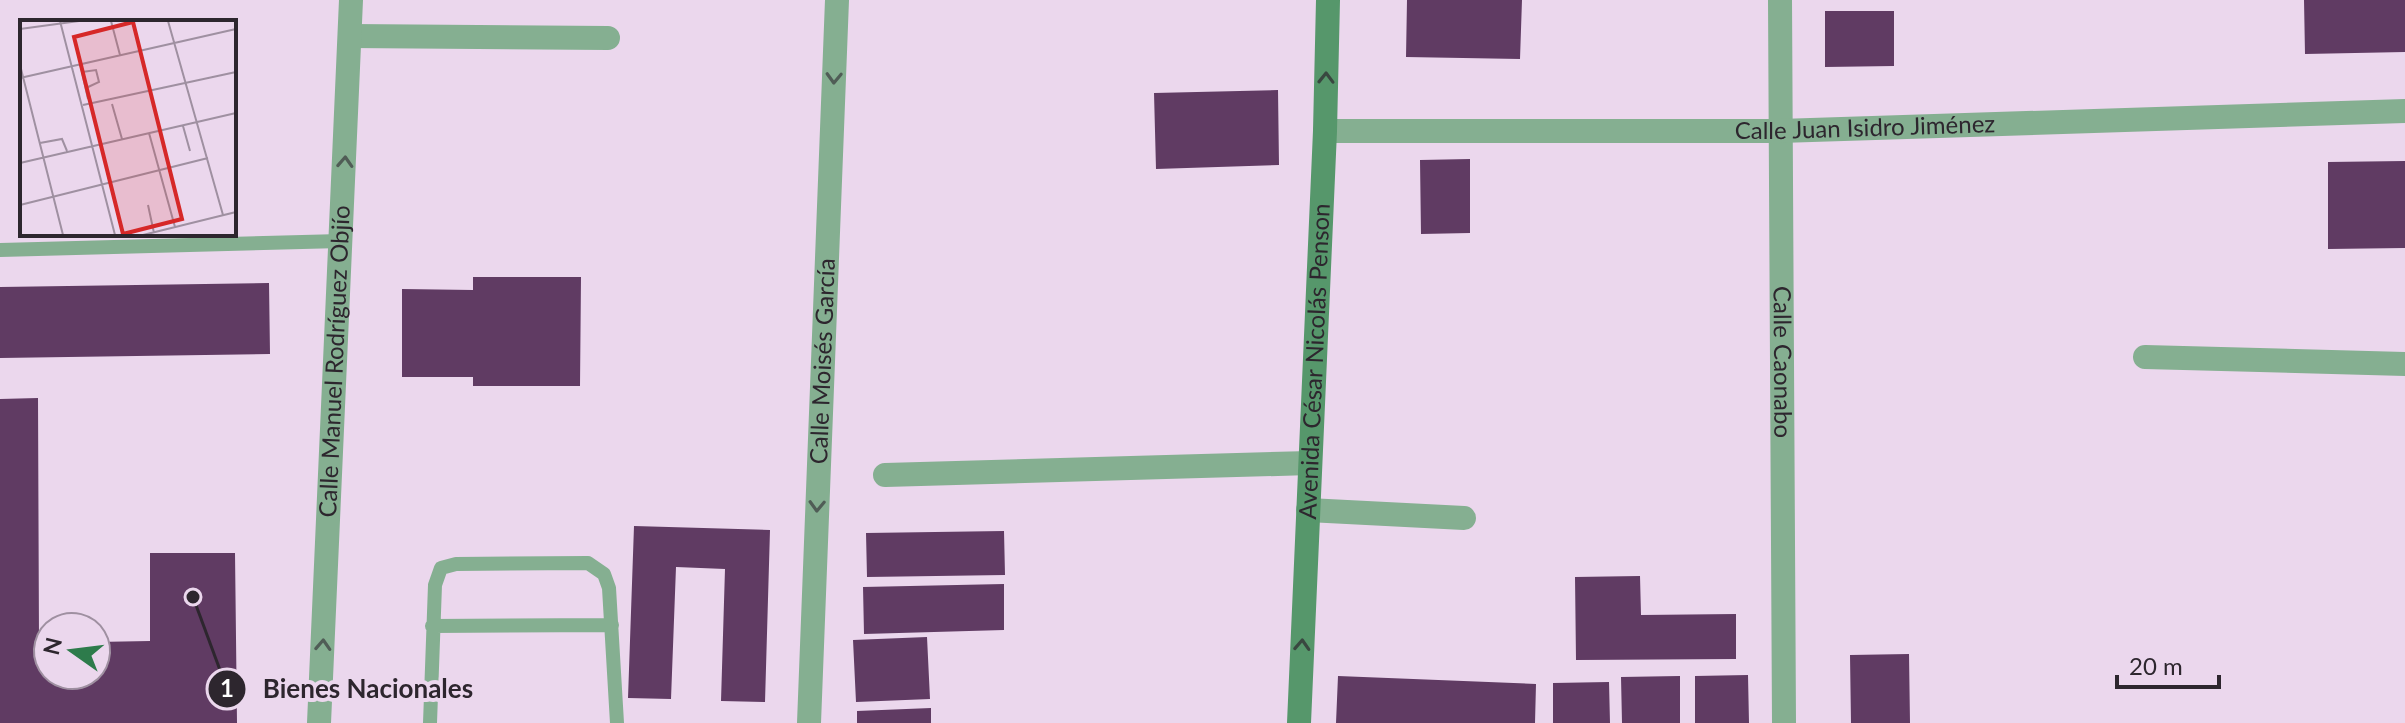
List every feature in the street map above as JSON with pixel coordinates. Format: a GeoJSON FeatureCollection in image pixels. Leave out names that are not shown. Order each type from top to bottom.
{"type":"FeatureCollection","features":[{"type":"Feature","properties":{"kind":"main road","name":"Avenida César Nicolás Penson"},"geometry":{"type":"LineString","coordinates":[[1299,723],[1328,0]]}},
{"type":"Feature","properties":{"kind":"street","name":"Calle Manuel Rodríguez Objío"},"geometry":{"type":"LineString","coordinates":[[319,723],[351,0]]}},
{"type":"Feature","properties":{"kind":"street","name":"Calle Moisés García"},"geometry":{"type":"LineString","coordinates":[[809,723],[837,0]]}},
{"type":"Feature","properties":{"kind":"street","name":"Calle Caonabo"},"geometry":{"type":"LineString","coordinates":[[1780,0],[1784,723]]}},
{"type":"Feature","properties":{"kind":"street"},"geometry":{"type":"LineString","coordinates":[[350,36],[608,38]]}},
{"type":"Feature","properties":{"kind":"street","name":"Calle Juan Isidro Jiménez"},"geometry":{"type":"LineString","coordinates":[[1325,131],[1780,131],[2405,111]]}},
{"type":"Feature","properties":{"kind":"street"},"geometry":{"type":"LineString","coordinates":[[2145,357],[2405,364]]}},
{"type":"Feature","properties":{"kind":"street"},"geometry":{"type":"LineString","coordinates":[[885,475],[1310,463]]}},
{"type":"Feature","properties":{"kind":"street"},"geometry":{"type":"LineString","coordinates":[[1308,510],[1464,518]]}},
{"type":"Feature","properties":{"kind":"lane"},"geometry":{"type":"LineString","coordinates":[[0,250],[341,241]]}},
{"type":"Feature","properties":{"kind":"lane"},"geometry":{"type":"LineString","coordinates":[[430,723],[432,626],[435,585],[441,568],[456,564],[588,563],[604,574],[609,588],[617,723]]}},
{"type":"Feature","properties":{"kind":"lane"},"geometry":{"type":"LineString","coordinates":[[432,626],[612,625]]}},
{"type":"Feature","properties":{"kind":"building"},"geometry":{"type":"Polygon","coordinates":[[[1407,0],[1522,0],[1520,59],[1406,57],[1407,0]]]}},
{"type":"Feature","properties":{"kind":"building"},"geometry":{"type":"Polygon","coordinates":[[[2304,0],[2405,0],[2405,52],[2305,54],[2304,0]]]}},
{"type":"Feature","properties":{"kind":"building"},"geometry":{"type":"Polygon","coordinates":[[[1825,11],[1894,11],[1894,66],[1825,67],[1825,11]]]}},
{"type":"Feature","properties":{"kind":"building"},"geometry":{"type":"Polygon","coordinates":[[[1278,90],[1279,165],[1156,169],[1154,93],[1278,90]]]}},
{"type":"Feature","properties":{"kind":"building"},"geometry":{"type":"Polygon","coordinates":[[[1470,159],[1470,233],[1421,234],[1420,160],[1470,159]]]}},
{"type":"Feature","properties":{"kind":"building"},"geometry":{"type":"Polygon","coordinates":[[[2405,161],[2405,248],[2328,249],[2328,162],[2405,161]]]}},
{"type":"Feature","properties":{"kind":"building"},"geometry":{"type":"Polygon","coordinates":[[[473,277],[581,277],[580,386],[473,386],[473,377],[402,377],[402,289],[473,290],[473,277]]]}},
{"type":"Feature","properties":{"kind":"building"},"geometry":{"type":"Polygon","coordinates":[[[269,283],[270,354],[0,358],[0,287],[269,283]]]}},
{"type":"Feature","properties":{"kind":"building"},"geometry":{"type":"Polygon","coordinates":[[[38,398],[39,611],[32,611],[32,691],[112,691],[112,642],[150,641],[150,553],[235,553],[237,723],[0,723],[0,399],[38,398]]]}},
{"type":"Feature","properties":{"kind":"building"},"geometry":{"type":"Polygon","coordinates":[[[634,526],[770,530],[765,702],[721,701],[725,569],[676,567],[671,699],[628,698],[634,526]]]}},
{"type":"Feature","properties":{"kind":"building"},"geometry":{"type":"Polygon","coordinates":[[[1004,531],[1005,575],[867,577],[866,533],[1004,531]]]}},
{"type":"Feature","properties":{"kind":"building"},"geometry":{"type":"Polygon","coordinates":[[[1640,576],[1641,615],[1736,614],[1736,659],[1576,660],[1575,577],[1640,576]]]}},
{"type":"Feature","properties":{"kind":"building"},"geometry":{"type":"Polygon","coordinates":[[[1004,584],[1004,630],[864,634],[863,587],[1004,584]]]}},
{"type":"Feature","properties":{"kind":"building"},"geometry":{"type":"Polygon","coordinates":[[[927,637],[930,699],[856,702],[853,640],[927,637]]]}},
{"type":"Feature","properties":{"kind":"building"},"geometry":{"type":"Polygon","coordinates":[[[1909,654],[1910,723],[1851,723],[1850,655],[1909,654]]]}},
{"type":"Feature","properties":{"kind":"building"},"geometry":{"type":"Polygon","coordinates":[[[1748,675],[1749,723],[1695,723],[1695,676],[1748,675]]]}},
{"type":"Feature","properties":{"kind":"building"},"geometry":{"type":"Polygon","coordinates":[[[1338,676],[1536,684],[1535,723],[1336,723],[1338,676]]]}},
{"type":"Feature","properties":{"kind":"building"},"geometry":{"type":"Polygon","coordinates":[[[1680,676],[1680,723],[1622,723],[1621,677],[1680,676]]]}},
{"type":"Feature","properties":{"kind":"building"},"geometry":{"type":"Polygon","coordinates":[[[1609,682],[1610,723],[1553,723],[1553,683],[1609,682]]]}},
{"type":"Feature","properties":{"kind":"building"},"geometry":{"type":"Polygon","coordinates":[[[931,708],[931,723],[857,723],[857,711],[931,708]]]}},
{"type":"Feature","properties":{"kind":"place","name":"Bienes Nacionales"},"geometry":{"type":"Point","coordinates":[193,597]}}]}
